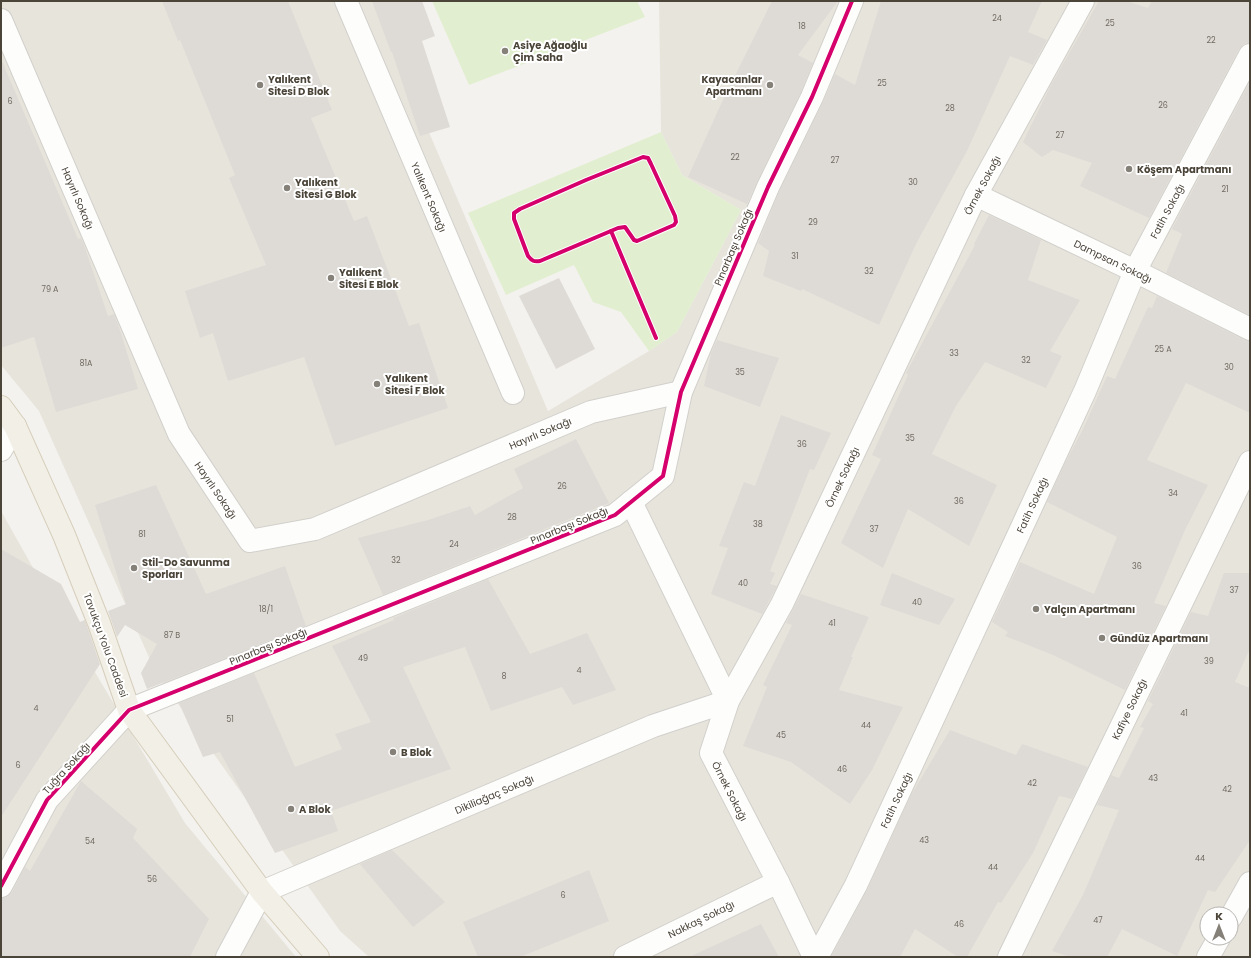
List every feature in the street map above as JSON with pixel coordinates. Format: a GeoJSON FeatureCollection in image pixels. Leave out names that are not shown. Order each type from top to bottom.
{"type":"FeatureCollection","features":[{"type":"Feature","properties":{"kind":"main road","name":"Tavukçu Yolu Caddesi"},"geometry":{"type":"LineString","coordinates":[[1,407],[15,426],[64,536],[99,623],[129,710],[262,892],[318,957]]}},
{"type":"Feature","properties":{"kind":"street","name":"Yalıkent Sokağı"},"geometry":{"type":"LineString","coordinates":[[346,1],[513,393]]}},
{"type":"Feature","properties":{"kind":"street","name":"Pınarbaşı Sokağı"},"geometry":{"type":"LineString","coordinates":[[129,710],[615,515],[663,476],[681,392],[768,187],[812,97],[852,1]]}},
{"type":"Feature","properties":{"kind":"street","name":"Örnek Sokağı"},"geometry":{"type":"LineString","coordinates":[[815,957],[711,753],[728,701],[782,604],[976,195],[1083,1]]}},
{"type":"Feature","properties":{"kind":"street","name":"Hayırlı Sokağı"},"geometry":{"type":"LineString","coordinates":[[1,20],[179,434],[250,541],[315,528],[591,412],[681,392]]}},
{"type":"Feature","properties":{"kind":"street","name":"Fatih Sokağı"},"geometry":{"type":"LineString","coordinates":[[815,957],[862,873],[1082,398],[1135,271],[1250,55]]}},
{"type":"Feature","properties":{"kind":"street","name":"Dampsan Sokağı"},"geometry":{"type":"LineString","coordinates":[[976,195],[1135,271],[1250,329]]}},
{"type":"Feature","properties":{"kind":"street"},"geometry":{"type":"LineString","coordinates":[[1,450],[15,426]]}},
{"type":"Feature","properties":{"kind":"street","name":"Kafiye Sokağı"},"geometry":{"type":"LineString","coordinates":[[1008,957],[1250,462]]}},
{"type":"Feature","properties":{"kind":"street"},"geometry":{"type":"LineString","coordinates":[[631,502],[728,701]]}},
{"type":"Feature","properties":{"kind":"street","name":"Dikiliağaç Sokağı"},"geometry":{"type":"LineString","coordinates":[[262,892],[653,726],[728,701]]}},
{"type":"Feature","properties":{"kind":"street","name":"Tuğra Sokağı"},"geometry":{"type":"LineString","coordinates":[[1,886],[47,800],[129,710]]}},
{"type":"Feature","properties":{"kind":"street","name":"Nakkaş Sokağı"},"geometry":{"type":"LineString","coordinates":[[625,957],[778,882]]}},
{"type":"Feature","properties":{"kind":"street"},"geometry":{"type":"LineString","coordinates":[[1237,906],[1250,883]]}},
{"type":"Feature","properties":{"kind":"street"},"geometry":{"type":"LineString","coordinates":[[227,957],[262,892]]}},
{"type":"Feature","properties":{"kind":"street"},"geometry":{"type":"LineString","coordinates":[[1208,957],[1214,946]]}},
{"type":"Feature","properties":{"kind":"shaded area"},"geometry":{"type":"Polygon","coordinates":[[[1,1],[373,1],[548,411],[649,351],[677,332],[741,210],[682,175],[661,132],[659,1],[1250,1],[1250,957],[369,957],[340,931],[156,673],[39,411],[1,365],[1,1]]]}},
{"type":"Feature","properties":{"kind":"shaded area"},"geometry":{"type":"Polygon","coordinates":[[[1,511],[40,580],[185,823],[296,957],[1,957],[1,511]]]}},
{"type":"Feature","properties":{"kind":"green space","name":"Asiye Ağaoğlu Çim Saha"},"geometry":{"type":"Polygon","coordinates":[[[432,1],[637,1],[645,17],[469,85],[432,1]]]}},
{"type":"Feature","properties":{"kind":"green space"},"geometry":{"type":"Polygon","coordinates":[[[661,132],[682,175],[741,210],[677,332],[649,351],[621,312],[593,302],[574,265],[506,295],[468,213],[661,132]]]}},
{"type":"Feature","properties":{"kind":"building"},"geometry":{"type":"Polygon","coordinates":[[[162,1],[288,1],[332,110],[311,118],[354,221],[367,216],[409,326],[419,323],[448,408],[335,446],[304,357],[228,381],[213,333],[200,338],[185,291],[266,265],[229,178],[235,175],[180,40],[178,41],[162,1]]]}},
{"type":"Feature","properties":{"kind":"building"},"geometry":{"type":"Polygon","coordinates":[[[372,1],[422,1],[435,36],[422,41],[450,127],[420,136],[392,52],[372,1]]]}},
{"type":"Feature","properties":{"kind":"building"},"geometry":{"type":"Polygon","coordinates":[[[772,1],[838,1],[798,55],[813,63],[801,92],[747,204],[688,177],[721,104],[772,1]]]}},
{"type":"Feature","properties":{"kind":"building"},"geometry":{"type":"Polygon","coordinates":[[[881,1],[1042,1],[1028,32],[1047,40],[1033,65],[1010,56],[967,151],[916,244],[879,325],[802,289],[801,291],[763,276],[769,251],[758,243],[779,192],[835,74],[855,85],[881,1]]]}},
{"type":"Feature","properties":{"kind":"building"},"geometry":{"type":"Polygon","coordinates":[[[1099,1],[1127,1],[1148,8],[1152,1],[1250,1],[1250,43],[1244,44],[1239,49],[1149,218],[1080,186],[1092,163],[1053,150],[1042,157],[1023,142],[1051,85],[1099,1]]]}},
{"type":"Feature","properties":{"kind":"building"},"geometry":{"type":"Polygon","coordinates":[[[1,59],[78,239],[81,238],[84,245],[108,316],[114,314],[138,389],[56,412],[34,337],[1,348],[1,59]]]}},
{"type":"Feature","properties":{"kind":"building"},"geometry":{"type":"Polygon","coordinates":[[[1250,82],[1250,315],[1166,273],[1182,234],[1172,229],[1250,82]]]}},
{"type":"Feature","properties":{"kind":"building"},"geometry":{"type":"Polygon","coordinates":[[[989,215],[1041,240],[1028,280],[1080,300],[1050,351],[1062,356],[1046,388],[985,362],[956,406],[932,454],[997,485],[969,546],[908,509],[883,568],[841,543],[881,459],[872,455],[908,375],[906,373],[975,245],[974,244],[989,215]]]}},
{"type":"Feature","properties":{"kind":"building"},"geometry":{"type":"Polygon","coordinates":[[[559,278],[595,349],[556,369],[519,296],[559,278]]]}},
{"type":"Feature","properties":{"kind":"building"},"geometry":{"type":"Polygon","coordinates":[[[1157,296],[1244,340],[1250,341],[1250,413],[1186,383],[1147,460],[1208,485],[1185,530],[1154,603],[1166,606],[1125,690],[1053,655],[1005,636],[1008,632],[992,622],[1020,562],[1094,594],[1117,537],[1047,502],[1107,376],[1115,379],[1148,307],[1152,308],[1157,296]]]}},
{"type":"Feature","properties":{"kind":"building"},"geometry":{"type":"Polygon","coordinates":[[[717,340],[779,358],[760,407],[704,386],[711,353],[717,340]]]}},
{"type":"Feature","properties":{"kind":"building"},"geometry":{"type":"Polygon","coordinates":[[[781,415],[831,433],[814,470],[810,469],[770,571],[775,573],[770,584],[777,586],[762,614],[711,594],[728,548],[719,546],[744,482],[755,486],[781,415]]]}},
{"type":"Feature","properties":{"kind":"building"},"geometry":{"type":"Polygon","coordinates":[[[576,439],[609,503],[383,595],[358,538],[428,520],[470,506],[475,515],[523,488],[514,469],[576,439]]]}},
{"type":"Feature","properties":{"kind":"building"},"geometry":{"type":"Polygon","coordinates":[[[156,485],[206,594],[285,566],[306,626],[147,689],[141,673],[157,644],[125,625],[117,637],[108,611],[126,604],[95,505],[156,485]]]}},
{"type":"Feature","properties":{"kind":"building"},"geometry":{"type":"Polygon","coordinates":[[[1,549],[61,584],[80,622],[85,620],[100,664],[1,817],[1,549]]]}},
{"type":"Feature","properties":{"kind":"building"},"geometry":{"type":"Polygon","coordinates":[[[892,573],[955,599],[939,625],[880,605],[892,573]]]}},
{"type":"Feature","properties":{"kind":"building"},"geometry":{"type":"Polygon","coordinates":[[[1224,573],[1250,573],[1250,648],[1235,682],[1250,688],[1250,840],[1215,892],[1208,890],[1200,906],[1199,906],[1199,909],[1177,956],[1122,929],[1107,957],[1070,957],[1052,951],[1083,895],[1119,810],[1097,805],[1111,775],[1119,778],[1144,728],[1140,727],[1153,704],[1148,701],[1191,612],[1208,616],[1224,573]]]}},
{"type":"Feature","properties":{"kind":"building"},"geometry":{"type":"Polygon","coordinates":[[[488,579],[530,654],[587,633],[616,690],[573,705],[562,687],[491,711],[465,647],[403,667],[451,769],[331,811],[338,831],[275,853],[220,752],[203,757],[179,703],[254,673],[295,767],[342,749],[335,734],[371,722],[332,646],[394,620],[393,618],[488,579]]]}},
{"type":"Feature","properties":{"kind":"building"},"geometry":{"type":"Polygon","coordinates":[[[801,594],[869,617],[851,657],[853,657],[839,690],[903,707],[872,770],[850,804],[791,762],[743,746],[767,687],[763,685],[792,625],[786,623],[801,594]]]}},
{"type":"Feature","properties":{"kind":"building"},"geometry":{"type":"Polygon","coordinates":[[[950,730],[1016,755],[1022,744],[1088,767],[1072,799],[1059,796],[1033,853],[1001,903],[998,902],[967,957],[958,957],[915,929],[900,957],[831,957],[867,890],[911,795],[950,730]]]}},
{"type":"Feature","properties":{"kind":"building"},"geometry":{"type":"Polygon","coordinates":[[[81,781],[137,829],[133,838],[209,919],[190,957],[1,957],[1,898],[7,897],[12,892],[25,867],[30,871],[81,781]]]}},
{"type":"Feature","properties":{"kind":"building"},"geometry":{"type":"Polygon","coordinates":[[[392,850],[445,902],[413,927],[360,864],[392,850]]]}},
{"type":"Feature","properties":{"kind":"building"},"geometry":{"type":"Polygon","coordinates":[[[589,870],[609,921],[520,957],[478,957],[463,922],[589,870]]]}},
{"type":"Feature","properties":{"kind":"building"},"geometry":{"type":"Polygon","coordinates":[[[761,924],[779,957],[689,957],[761,924]]]}},
{"type":"Feature","properties":{"kind":"cycle path"},"geometry":{"type":"LineString","coordinates":[[1,886],[47,800],[129,710],[615,515],[663,476],[681,392],[768,187],[812,97],[852,1]]}},
{"type":"Feature","properties":{"kind":"cycle path"},"geometry":{"type":"LineString","coordinates":[[643,157],[648,158],[675,216],[676,222],[674,225],[637,241],[634,240],[625,227],[618,228],[540,261],[533,261],[529,258],[514,219],[514,213],[586,180],[643,157]]}},
{"type":"Feature","properties":{"kind":"cycle path"},"geometry":{"type":"LineString","coordinates":[[611,231],[656,338]]}},
{"type":"Feature","properties":{"kind":"place","name":"Asiye Ağaoğlu Çim Saha"},"geometry":{"type":"Point","coordinates":[505,51]}},
{"type":"Feature","properties":{"kind":"place","name":"Yalıkent Sitesi D Blok"},"geometry":{"type":"Point","coordinates":[260,85]}},
{"type":"Feature","properties":{"kind":"place","name":"Kayacanlar Apartmanı"},"geometry":{"type":"Point","coordinates":[770,85]}},
{"type":"Feature","properties":{"kind":"place","name":"Köşem Apartmanı"},"geometry":{"type":"Point","coordinates":[1129,169]}},
{"type":"Feature","properties":{"kind":"place","name":"Yalıkent Sitesi G Blok"},"geometry":{"type":"Point","coordinates":[287,188]}},
{"type":"Feature","properties":{"kind":"place","name":"Yalıkent Sitesi E Blok"},"geometry":{"type":"Point","coordinates":[331,278]}},
{"type":"Feature","properties":{"kind":"place","name":"Yalıkent Sitesi F Blok"},"geometry":{"type":"Point","coordinates":[377,384]}},
{"type":"Feature","properties":{"kind":"place","name":"Stil-Do Savunma Sporları"},"geometry":{"type":"Point","coordinates":[134,568]}},
{"type":"Feature","properties":{"kind":"place","name":"Yalçın Apartmanı"},"geometry":{"type":"Point","coordinates":[1036,609]}},
{"type":"Feature","properties":{"kind":"place","name":"Gündüz Apartmanı"},"geometry":{"type":"Point","coordinates":[1102,638]}},
{"type":"Feature","properties":{"kind":"place","name":"B Blok"},"geometry":{"type":"Point","coordinates":[393,752]}},
{"type":"Feature","properties":{"kind":"place","name":"A Blok"},"geometry":{"type":"Point","coordinates":[291,809]}}]}
